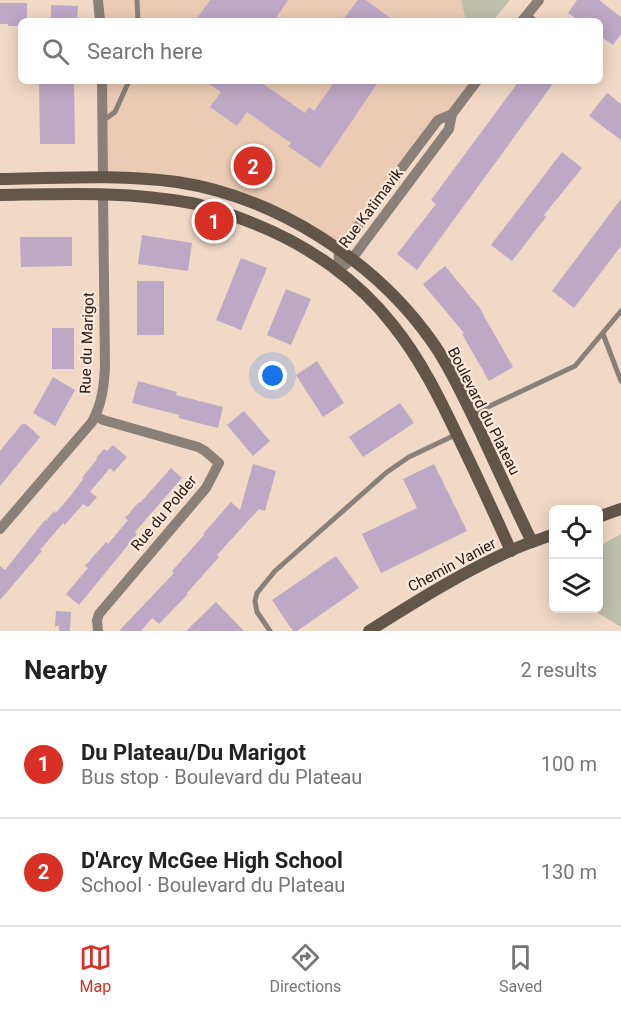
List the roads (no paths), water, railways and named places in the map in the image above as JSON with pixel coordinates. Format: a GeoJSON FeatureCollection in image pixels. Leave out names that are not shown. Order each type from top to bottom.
{"type":"FeatureCollection","features":[{"type":"Feature","properties":{"kind":"main road","name":"Boulevard du Plateau"},"geometry":{"type":"LineString","coordinates":[[0,179],[123,177],[159,180],[214,190],[259,206],[297,223],[320,237],[372,275],[422,327],[446,364],[532,542]]}},
{"type":"Feature","properties":{"kind":"main road"},"geometry":{"type":"LineString","coordinates":[[103,178],[103,194]]}},
{"type":"Feature","properties":{"kind":"main road"},"geometry":{"type":"LineString","coordinates":[[0,195],[103,194],[173,200],[202,206],[268,229],[338,271],[361,291],[393,325],[430,381],[511,550]]}},
{"type":"Feature","properties":{"kind":"main road"},"geometry":{"type":"LineString","coordinates":[[603,515],[621,509]]}},
{"type":"Feature","properties":{"kind":"main road","name":"Chemin Vanier"},"geometry":{"type":"LineString","coordinates":[[369,631],[445,585],[511,550],[549,536]]}},
{"type":"Feature","properties":{"kind":"street"},"geometry":{"type":"LineString","coordinates":[[98,0],[100,18]]}},
{"type":"Feature","properties":{"kind":"street"},"geometry":{"type":"LineString","coordinates":[[529,18],[539,0]]}},
{"type":"Feature","properties":{"kind":"street"},"geometry":{"type":"LineString","coordinates":[[102,84],[103,178]]}},
{"type":"Feature","properties":{"kind":"street","name":"Rue Katimavik"},"geometry":{"type":"LineString","coordinates":[[338,271],[351,260],[449,129],[452,114],[475,84]]}},
{"type":"Feature","properties":{"kind":"street","name":"Rue Katimavik"},"geometry":{"type":"LineString","coordinates":[[338,271],[339,251],[438,120],[452,114]]}},
{"type":"Feature","properties":{"kind":"street","name":"Rue du Marigot"},"geometry":{"type":"LineString","coordinates":[[0,530],[79,438],[95,416],[103,392],[105,367],[103,194]]}},
{"type":"Feature","properties":{"kind":"street","name":"Rue du Polder"},"geometry":{"type":"LineString","coordinates":[[95,416],[198,447],[205,450],[219,463],[206,488],[99,614],[98,631]]}},
{"type":"Feature","properties":{"kind":"lane"},"geometry":{"type":"LineString","coordinates":[[137,0],[138,18]]}},
{"type":"Feature","properties":{"kind":"lane"},"geometry":{"type":"LineString","coordinates":[[102,121],[115,112],[128,84]]}},
{"type":"Feature","properties":{"kind":"lane"},"geometry":{"type":"LineString","coordinates":[[472,415],[575,366],[621,310]]}},
{"type":"Feature","properties":{"kind":"lane"},"geometry":{"type":"LineString","coordinates":[[603,334],[621,381]]}},
{"type":"Feature","properties":{"kind":"lane"},"geometry":{"type":"LineString","coordinates":[[270,631],[257,612],[255,601],[257,592],[275,571],[387,472],[409,457],[457,434]]}},
{"type":"Feature","properties":{"kind":"place","name":"D'Arcy McGee High School"},"geometry":{"type":"Point","coordinates":[253,166]}},
{"type":"Feature","properties":{"kind":"place","name":"Du Plateau/Du Marigot"},"geometry":{"type":"Point","coordinates":[214,221]}}]}
